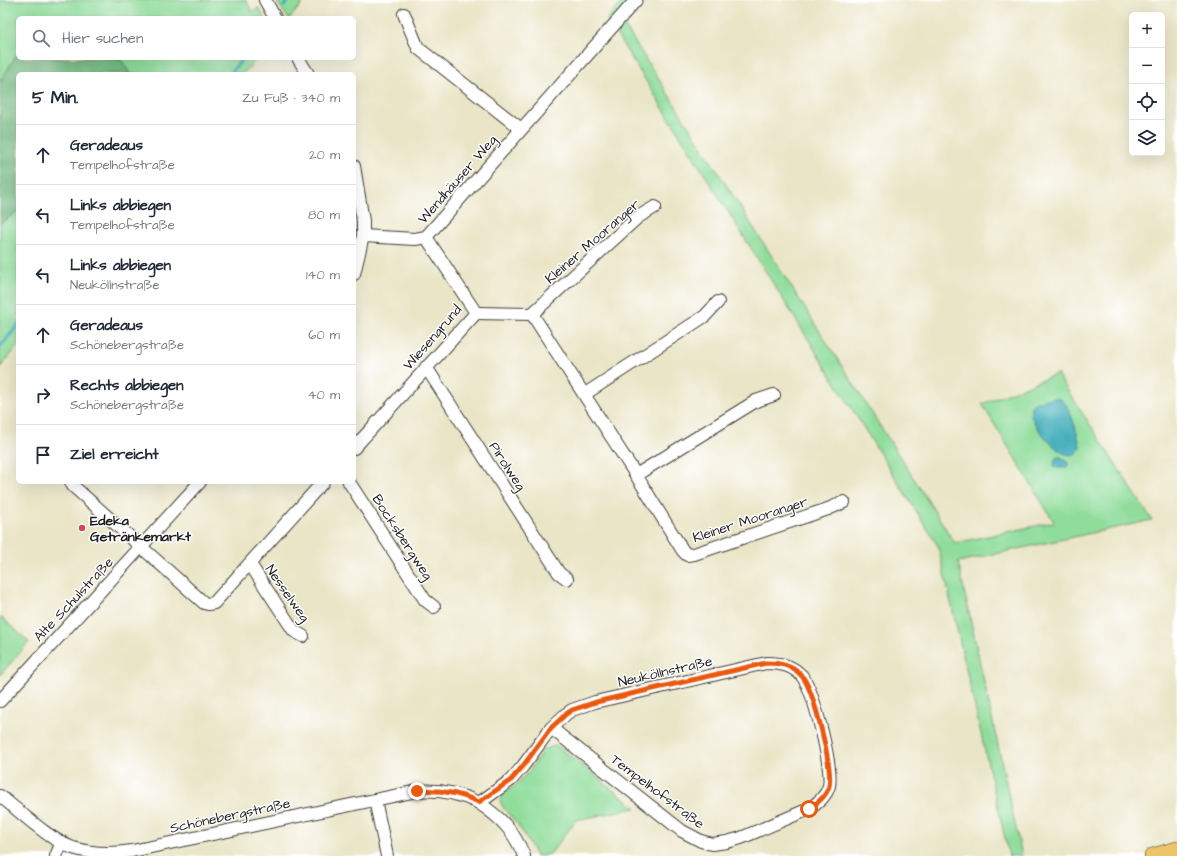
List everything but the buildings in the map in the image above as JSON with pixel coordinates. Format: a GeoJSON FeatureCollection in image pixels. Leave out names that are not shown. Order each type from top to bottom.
{"type":"FeatureCollection","features":[{"type":"Feature","properties":{"kind":"main road"},"geometry":{"type":"LineString","coordinates":[[1152,856],[1177,849]]}},
{"type":"Feature","properties":{"kind":"street"},"geometry":{"type":"LineString","coordinates":[[265,0],[274,16]]}},
{"type":"Feature","properties":{"kind":"street","name":"Wendhäuser Weg"},"geometry":{"type":"LineString","coordinates":[[363,236],[415,240],[426,237],[636,0]]}},
{"type":"Feature","properties":{"kind":"street"},"geometry":{"type":"LineString","coordinates":[[404,14],[418,48],[521,129]]}},
{"type":"Feature","properties":{"kind":"street"},"geometry":{"type":"LineString","coordinates":[[299,60],[307,72]]}},
{"type":"Feature","properties":{"kind":"street"},"geometry":{"type":"LineString","coordinates":[[356,178],[362,214],[363,236],[356,266]]}},
{"type":"Feature","properties":{"kind":"street","name":"Kleiner Mooranger"},"geometry":{"type":"LineString","coordinates":[[655,207],[638,217],[532,314],[585,394],[683,551],[687,555],[694,554],[828,509],[844,502]]}},
{"type":"Feature","properties":{"kind":"street","name":"Wiesengrund"},"geometry":{"type":"LineString","coordinates":[[356,446],[476,313],[426,237]]}},
{"type":"Feature","properties":{"kind":"street"},"geometry":{"type":"LineString","coordinates":[[585,394],[705,316],[718,302]]}},
{"type":"Feature","properties":{"kind":"street"},"geometry":{"type":"LineString","coordinates":[[476,313],[532,314]]}},
{"type":"Feature","properties":{"kind":"street","name":"Pirolweg"},"geometry":{"type":"LineString","coordinates":[[426,367],[559,573],[567,579]]}},
{"type":"Feature","properties":{"kind":"street"},"geometry":{"type":"LineString","coordinates":[[636,475],[756,400],[774,395]]}},
{"type":"Feature","properties":{"kind":"street"},"geometry":{"type":"LineString","coordinates":[[72,484],[204,603],[208,604],[214,603],[321,484]]}},
{"type":"Feature","properties":{"kind":"street","name":"Alte Schulstraße"},"geometry":{"type":"LineString","coordinates":[[0,701],[198,484]]}},
{"type":"Feature","properties":{"kind":"street","name":"Bocksbergweg"},"geometry":{"type":"LineString","coordinates":[[350,484],[425,600],[434,607]]}},
{"type":"Feature","properties":{"kind":"street","name":"Nesselweg"},"geometry":{"type":"LineString","coordinates":[[250,564],[294,631],[303,636]]}},
{"type":"Feature","properties":{"kind":"street","name":"Neuköllnstraße"},"geometry":{"type":"LineString","coordinates":[[551,728],[572,710],[596,702],[766,663],[780,663],[792,667]]}},
{"type":"Feature","properties":{"kind":"street","name":"Tempelhofstraße"},"geometry":{"type":"LineString","coordinates":[[551,728],[692,837],[712,844],[727,842],[741,838],[809,809],[825,794],[829,786],[828,766],[814,702],[807,685],[792,667]]}},
{"type":"Feature","properties":{"kind":"street"},"geometry":{"type":"LineString","coordinates":[[479,802],[511,780],[551,728]]}},
{"type":"Feature","properties":{"kind":"street","name":"Schönebergstraße"},"geometry":{"type":"LineString","coordinates":[[0,796],[50,835],[74,848],[100,853],[118,853],[417,791],[430,790],[459,794],[479,802],[504,822],[518,840],[524,856]]}},
{"type":"Feature","properties":{"kind":"street"},"geometry":{"type":"LineString","coordinates":[[375,800],[387,856]]}},
{"type":"Feature","properties":{"kind":"street"},"geometry":{"type":"LineString","coordinates":[[56,856],[62,842]]}},
{"type":"Feature","properties":{"kind":"green space"},"geometry":{"type":"Polygon","coordinates":[[[0,0],[246,0],[252,12],[259,8],[263,16],[16,16],[16,55],[0,82],[0,0]]]}},
{"type":"Feature","properties":{"kind":"green space"},"geometry":{"type":"Polygon","coordinates":[[[276,0],[305,0],[292,16],[287,16],[276,0]]]}},
{"type":"Feature","properties":{"kind":"green space"},"geometry":{"type":"Polygon","coordinates":[[[624,0],[646,0],[624,25],[955,543],[1054,522],[982,404],[1057,374],[1152,520],[958,562],[1022,856],[1009,856],[938,546],[607,19],[624,0]]]}},
{"type":"Feature","properties":{"kind":"green space"},"geometry":{"type":"Polygon","coordinates":[[[16,55],[16,60],[120,60],[129,72],[16,72],[16,212],[0,224],[0,82],[16,55]]]}},
{"type":"Feature","properties":{"kind":"green space"},"geometry":{"type":"Polygon","coordinates":[[[120,60],[255,60],[245,72],[129,72],[120,60]]]}},
{"type":"Feature","properties":{"kind":"green space"},"geometry":{"type":"Polygon","coordinates":[[[16,212],[16,348],[0,368],[0,224],[16,212]]]}},
{"type":"Feature","properties":{"kind":"green space"},"geometry":{"type":"Polygon","coordinates":[[[1,617],[29,642],[0,675],[0,619],[1,617]]]}},
{"type":"Feature","properties":{"kind":"green space"},"geometry":{"type":"Polygon","coordinates":[[[554,746],[560,748],[636,808],[576,820],[551,853],[536,856],[521,829],[505,810],[500,800],[503,794],[515,786],[530,770],[543,750],[554,746]]]}},
{"type":"Feature","properties":{"kind":"water"},"geometry":{"type":"Polygon","coordinates":[[[1059,398],[1062,400],[1071,415],[1080,446],[1075,455],[1063,453],[1053,446],[1041,433],[1032,419],[1031,407],[1035,403],[1041,400],[1059,398]]]}},
{"type":"Feature","properties":{"kind":"water"},"geometry":{"type":"Polygon","coordinates":[[[1062,457],[1068,463],[1066,468],[1057,468],[1054,466],[1055,459],[1062,457]]]}},
{"type":"Feature","properties":{"kind":"waterway"},"geometry":{"type":"LineString","coordinates":[[284,6],[289,0]]}},
{"type":"Feature","properties":{"kind":"waterway"},"geometry":{"type":"LineString","coordinates":[[232,72],[241,60]]}},
{"type":"Feature","properties":{"kind":"waterway"},"geometry":{"type":"LineString","coordinates":[[0,347],[16,327]]}},
{"type":"Feature","properties":{"kind":"place","name":"Edeka Getränkemarkt"},"geometry":{"type":"Point","coordinates":[82,528]}},
{"type":"Feature","properties":{"kind":"route"},"geometry":{"type":"LineString","coordinates":[[417,791],[445,791],[459,794],[479,802],[511,780],[551,728],[572,710],[596,702],[766,663],[780,663],[792,667],[807,685],[814,702],[823,740],[829,772],[829,786],[825,794],[809,809]]}}]}
